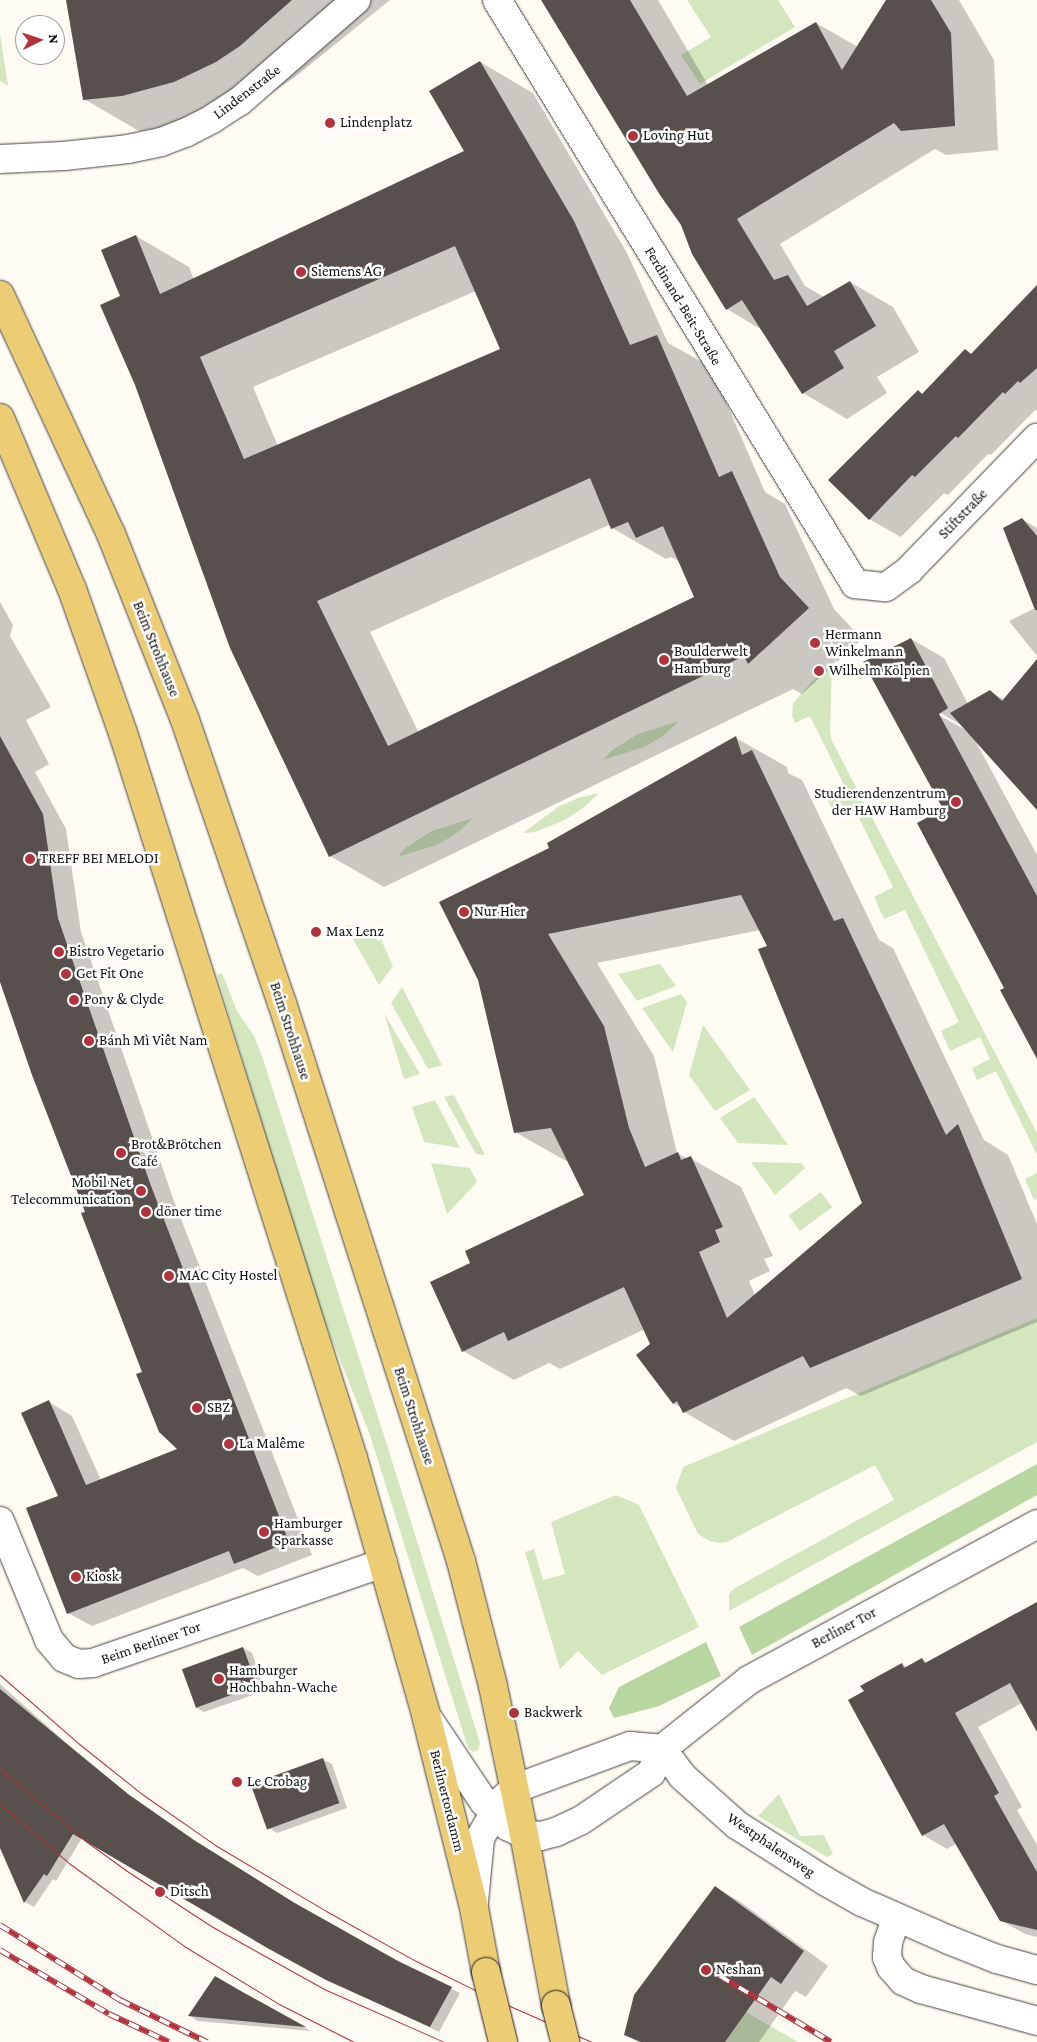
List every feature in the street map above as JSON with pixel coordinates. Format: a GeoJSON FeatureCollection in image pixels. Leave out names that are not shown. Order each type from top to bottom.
{"type":"FeatureCollection","features":[{"type":"Feature","properties":{"kind":"main road","name":"Beim Strohhause"},"geometry":{"type":"LineString","coordinates":[[0,295],[111,534],[185,720],[282,1002],[460,1561],[493,1686],[514,1789]]}},
{"type":"Feature","properties":{"kind":"main road"},"geometry":{"type":"LineString","coordinates":[[0,418],[72,590],[123,733],[353,1458],[383,1563]]}},
{"type":"Feature","properties":{"kind":"main road","name":"Berlinertordamm"},"geometry":{"type":"LineString","coordinates":[[383,1563],[426,1715],[474,1908],[486,1972],[503,2042]]}},
{"type":"Feature","properties":{"kind":"main road"},"geometry":{"type":"LineString","coordinates":[[514,1789],[556,2005],[565,2042]]}},
{"type":"Feature","properties":{"kind":"street","name":"Lindenstraße"},"geometry":{"type":"LineString","coordinates":[[0,159],[64,156],[128,149],[185,133],[240,101],[356,0]]}},
{"type":"Feature","properties":{"kind":"street","name":"Ferdinand-Beit-Straße"},"geometry":{"type":"LineString","coordinates":[[497,0],[838,557],[856,584],[886,586]]}},
{"type":"Feature","properties":{"kind":"street","name":"Stiftstraße"},"geometry":{"type":"LineString","coordinates":[[886,586],[910,570],[1037,438]]}},
{"type":"Feature","properties":{"kind":"street","name":"Beim Berliner Tor"},"geometry":{"type":"LineString","coordinates":[[0,1521],[49,1640],[64,1658],[79,1664],[100,1661],[383,1563]]}},
{"type":"Feature","properties":{"kind":"street","name":"Berliner Tor"},"geometry":{"type":"LineString","coordinates":[[426,1715],[493,1813],[506,1826],[524,1834],[541,1836],[556,1832],[580,1821],[651,1773],[662,1749],[749,1680],[1037,1524]]}},
{"type":"Feature","properties":{"kind":"street"},"geometry":{"type":"LineString","coordinates":[[474,1908],[480,1838],[501,1801],[514,1789],[630,1746],[662,1749]]}},
{"type":"Feature","properties":{"kind":"street","name":"Westphalensweg"},"geometry":{"type":"LineString","coordinates":[[662,1749],[682,1776],[737,1825],[825,1881],[862,1902],[896,1918],[997,1959],[1037,1970]]}},
{"type":"Feature","properties":{"kind":"street"},"geometry":{"type":"LineString","coordinates":[[896,1918],[888,1942],[887,1957],[891,1967],[903,1981],[921,1989],[1037,2022]]}},
{"type":"Feature","properties":{"kind":"green space"},"geometry":{"type":"Polygon","coordinates":[[[687,0],[778,0],[795,27],[700,84],[681,55],[711,37],[687,0]]]}},
{"type":"Feature","properties":{"kind":"green space"},"geometry":{"type":"Polygon","coordinates":[[[0,34],[8,86],[0,81],[0,34]]]}},
{"type":"Feature","properties":{"kind":"green space"},"geometry":{"type":"Polygon","coordinates":[[[832,666],[830,732],[832,741],[1037,1133],[1037,1155],[996,1071],[977,1080],[972,1068],[990,1059],[980,1037],[950,1051],[941,1031],[959,1022],[905,910],[884,919],[874,897],[893,887],[855,810],[837,818],[826,797],[845,787],[810,716],[795,723],[792,716],[793,703],[816,677],[832,666]]]}},
{"type":"Feature","properties":{"kind":"green space"},"geometry":{"type":"Polygon","coordinates":[[[679,721],[663,736],[644,747],[603,760],[611,751],[638,734],[679,721]]]}},
{"type":"Feature","properties":{"kind":"green space"},"geometry":{"type":"Polygon","coordinates":[[[599,793],[583,808],[565,820],[535,832],[523,833],[558,807],[578,798],[599,793]]]}},
{"type":"Feature","properties":{"kind":"green space"},"geometry":{"type":"Polygon","coordinates":[[[473,818],[457,833],[439,844],[398,857],[405,848],[432,831],[473,818]]]}},
{"type":"Feature","properties":{"kind":"green space"},"geometry":{"type":"Polygon","coordinates":[[[345,925],[377,931],[393,966],[379,985],[345,925]]]}},
{"type":"Feature","properties":{"kind":"green space"},"geometry":{"type":"Polygon","coordinates":[[[660,964],[676,986],[637,1001],[618,974],[660,964]]]}},
{"type":"Feature","properties":{"kind":"green space"},"geometry":{"type":"Polygon","coordinates":[[[222,973],[237,1011],[254,1036],[262,1056],[388,1448],[480,1743],[478,1750],[473,1752],[468,1748],[370,1435],[314,1295],[217,975],[222,973]]]}},
{"type":"Feature","properties":{"kind":"green space"},"geometry":{"type":"Polygon","coordinates":[[[402,987],[442,1065],[428,1069],[391,1003],[402,987]]]}},
{"type":"Feature","properties":{"kind":"green space"},"geometry":{"type":"Polygon","coordinates":[[[681,994],[687,1002],[673,1052],[642,1008],[681,994]]]}},
{"type":"Feature","properties":{"kind":"green space"},"geometry":{"type":"Polygon","coordinates":[[[384,1013],[420,1074],[404,1079],[384,1013]]]}},
{"type":"Feature","properties":{"kind":"green space"},"geometry":{"type":"Polygon","coordinates":[[[703,1025],[750,1090],[715,1111],[689,1075],[703,1025]]]}},
{"type":"Feature","properties":{"kind":"green space"},"geometry":{"type":"Polygon","coordinates":[[[454,1095],[485,1155],[476,1154],[444,1097],[454,1095]]]}},
{"type":"Feature","properties":{"kind":"green space"},"geometry":{"type":"Polygon","coordinates":[[[754,1097],[788,1145],[738,1143],[720,1118],[754,1097]]]}},
{"type":"Feature","properties":{"kind":"green space"},"geometry":{"type":"Polygon","coordinates":[[[435,1100],[460,1148],[424,1142],[412,1107],[435,1100]]]}},
{"type":"Feature","properties":{"kind":"green space"},"geometry":{"type":"Polygon","coordinates":[[[751,1162],[801,1163],[805,1168],[775,1195],[751,1162]]]}},
{"type":"Feature","properties":{"kind":"green space"},"geometry":{"type":"Polygon","coordinates":[[[431,1163],[470,1168],[477,1182],[447,1214],[431,1163]]]}},
{"type":"Feature","properties":{"kind":"green space"},"geometry":{"type":"Polygon","coordinates":[[[1037,1173],[1037,1198],[1034,1200],[1025,1179],[1037,1173]]]}},
{"type":"Feature","properties":{"kind":"green space"},"geometry":{"type":"Polygon","coordinates":[[[821,1192],[832,1207],[800,1231],[789,1216],[821,1192]]]}},
{"type":"Feature","properties":{"kind":"green space"},"geometry":{"type":"Polygon","coordinates":[[[1037,1318],[1037,1442],[729,1611],[729,1594],[735,1588],[894,1500],[875,1465],[727,1542],[719,1543],[710,1541],[698,1534],[676,1488],[683,1467],[1037,1318]]]}},
{"type":"Feature","properties":{"kind":"green space"},"geometry":{"type":"Polygon","coordinates":[[[1037,1464],[1037,1495],[752,1655],[739,1627],[1037,1464]]]}},
{"type":"Feature","properties":{"kind":"green space"},"geometry":{"type":"Polygon","coordinates":[[[616,1495],[639,1505],[699,1627],[602,1675],[578,1651],[560,1669],[525,1552],[534,1549],[543,1580],[565,1574],[551,1522],[616,1495]]]}},
{"type":"Feature","properties":{"kind":"green space"},"geometry":{"type":"Polygon","coordinates":[[[706,1642],[721,1676],[659,1706],[614,1718],[609,1708],[619,1687],[706,1642]]]}},
{"type":"Feature","properties":{"kind":"green space"},"geometry":{"type":"Polygon","coordinates":[[[779,1794],[800,1836],[824,1835],[833,1854],[827,1857],[758,1816],[779,1794]]]}},
{"type":"Feature","properties":{"kind":"green space"},"geometry":{"type":"Polygon","coordinates":[[[746,2012],[798,2042],[725,2042],[746,2012]]]}},
{"type":"Feature","properties":{"kind":"building"},"geometry":{"type":"Polygon","coordinates":[[[66,0],[292,0],[240,46],[216,62],[174,82],[122,96],[83,100],[66,0]]]}},
{"type":"Feature","properties":{"kind":"building"},"geometry":{"type":"Polygon","coordinates":[[[541,0],[630,0],[687,96],[816,22],[842,70],[886,0],[931,0],[951,33],[955,126],[901,131],[894,123],[737,219],[774,280],[788,275],[807,306],[850,281],[876,326],[834,351],[844,368],[802,394],[742,300],[726,310],[692,254],[681,225],[660,195],[541,0]]]}},
{"type":"Feature","properties":{"kind":"building"},"geometry":{"type":"Polygon","coordinates":[[[480,61],[574,221],[630,345],[657,335],[719,477],[732,471],[780,577],[809,608],[748,664],[744,656],[329,857],[230,648],[135,385],[100,305],[120,296],[101,250],[136,235],[160,294],[464,151],[429,91],[480,61]],[[455,246],[200,357],[244,459],[500,349],[455,246]],[[590,478],[317,601],[388,746],[694,597],[663,526],[636,538],[628,522],[611,529],[590,478]]]}},
{"type":"Feature","properties":{"kind":"building"},"geometry":{"type":"Polygon","coordinates":[[[1037,285],[1037,368],[1020,383],[1018,381],[1005,394],[1003,392],[958,438],[956,436],[915,477],[912,475],[869,520],[828,480],[918,390],[922,394],[965,349],[971,354],[1037,285]]]}},
{"type":"Feature","properties":{"kind":"building"},"geometry":{"type":"Polygon","coordinates":[[[1022,518],[1037,536],[1037,610],[1035,610],[1003,528],[1022,518]]]}},
{"type":"Feature","properties":{"kind":"building"},"geometry":{"type":"Polygon","coordinates":[[[911,638],[948,708],[939,714],[1037,896],[1037,1059],[1000,990],[1004,988],[917,823],[943,809],[863,662],[911,638]]]}},
{"type":"Feature","properties":{"kind":"building"},"geometry":{"type":"Polygon","coordinates":[[[1037,659],[1037,810],[950,713],[990,690],[1002,701],[1037,659]]]}},
{"type":"Feature","properties":{"kind":"building"},"geometry":{"type":"Polygon","coordinates":[[[0,736],[43,814],[58,918],[151,1186],[289,1542],[234,1564],[229,1551],[67,1614],[26,1508],[58,1496],[21,1413],[49,1400],[86,1485],[177,1449],[159,1432],[136,1374],[142,1372],[81,1213],[85,1212],[32,1075],[0,982],[0,736]]]}},
{"type":"Feature","properties":{"kind":"building"},"geometry":{"type":"Polygon","coordinates":[[[736,736],[742,755],[752,750],[834,921],[843,918],[946,1135],[958,1124],[1022,1279],[810,1368],[803,1356],[683,1413],[677,1401],[673,1404],[636,1355],[650,1344],[624,1287],[508,1341],[504,1332],[462,1352],[430,1282],[470,1263],[465,1251],[584,1195],[551,1128],[514,1133],[478,980],[439,902],[549,848],[547,843],[736,736]],[[741,895],[548,934],[604,1026],[629,1128],[645,1167],[678,1152],[681,1160],[691,1156],[723,1227],[715,1230],[720,1242],[699,1252],[727,1318],[862,1203],[758,949],[767,946],[741,895]]]}},
{"type":"Feature","properties":{"kind":"building"},"geometry":{"type":"Polygon","coordinates":[[[1037,1602],[1037,1732],[1010,1683],[955,1713],[999,1793],[994,1796],[1037,1872],[1037,1930],[1000,1921],[944,1824],[922,1836],[848,1700],[864,1691],[860,1686],[902,1663],[904,1668],[922,1658],[925,1663],[1037,1602]]]}},
{"type":"Feature","properties":{"kind":"building","name":"Hamburger Hochbahn-Wache"},"geometry":{"type":"Polygon","coordinates":[[[243,1647],[257,1686],[196,1708],[182,1669],[243,1647]]]}},
{"type":"Feature","properties":{"kind":"building"},"geometry":{"type":"Polygon","coordinates":[[[0,1689],[128,1794],[194,1840],[293,1902],[398,1961],[452,1987],[430,2027],[326,1980],[269,1949],[73,1834],[47,1876],[44,1874],[24,1903],[0,1848],[0,1689]]]}},
{"type":"Feature","properties":{"kind":"building"},"geometry":{"type":"Polygon","coordinates":[[[323,1758],[339,1803],[267,1829],[251,1784],[323,1758]]]}},
{"type":"Feature","properties":{"kind":"building"},"geometry":{"type":"Polygon","coordinates":[[[715,1886],[804,1951],[781,1984],[771,1977],[725,2042],[641,2042],[624,2035],[634,1995],[715,1886]]]}},
{"type":"Feature","properties":{"kind":"building"},"geometry":{"type":"Polygon","coordinates":[[[215,1976],[239,1990],[306,2027],[188,2016],[215,1976]]]}},
{"type":"Feature","properties":{"kind":"tram line"},"geometry":{"type":"LineString","coordinates":[[0,1675],[78,1743],[142,1794],[215,1845],[326,1911],[416,1961],[487,1996],[592,2042]]}},
{"type":"Feature","properties":{"kind":"tram line"},"geometry":{"type":"LineString","coordinates":[[0,1769],[87,1842],[127,1871],[211,1926],[324,1989],[444,2042]]}},
{"type":"Feature","properties":{"kind":"tram line"},"geometry":{"type":"LineString","coordinates":[[0,1804],[70,1864],[184,1946],[279,2004],[354,2042]]}},
{"type":"Feature","properties":{"kind":"railway"},"geometry":{"type":"LineString","coordinates":[[0,1925],[120,2000],[207,2042]]}},
{"type":"Feature","properties":{"kind":"railway"},"geometry":{"type":"LineString","coordinates":[[0,1950],[109,2014],[169,2042]]}},
{"type":"Feature","properties":{"kind":"railway"},"geometry":{"type":"LineString","coordinates":[[720,1976],[831,2042]]}},
{"type":"Feature","properties":{"kind":"place","name":"Lindenplatz"},"geometry":{"type":"Point","coordinates":[330,123]}},
{"type":"Feature","properties":{"kind":"place","name":"Loving Hut"},"geometry":{"type":"Point","coordinates":[633,136]}},
{"type":"Feature","properties":{"kind":"place","name":"Siemens AG"},"geometry":{"type":"Point","coordinates":[301,272]}},
{"type":"Feature","properties":{"kind":"place","name":"Hermann Winkelmann"},"geometry":{"type":"Point","coordinates":[815,643]}},
{"type":"Feature","properties":{"kind":"place","name":"Boulderwelt Hamburg"},"geometry":{"type":"Point","coordinates":[664,660]}},
{"type":"Feature","properties":{"kind":"place","name":"Wilhelm Kölpien"},"geometry":{"type":"Point","coordinates":[819,671]}},
{"type":"Feature","properties":{"kind":"place","name":"Studierendenzentrum der HAW Hamburg"},"geometry":{"type":"Point","coordinates":[956,802]}},
{"type":"Feature","properties":{"kind":"place","name":"TREFF BEI MELODI"},"geometry":{"type":"Point","coordinates":[30,859]}},
{"type":"Feature","properties":{"kind":"place","name":"Nur Hier"},"geometry":{"type":"Point","coordinates":[464,912]}},
{"type":"Feature","properties":{"kind":"place","name":"Max Lenz"},"geometry":{"type":"Point","coordinates":[316,932]}},
{"type":"Feature","properties":{"kind":"place","name":"Bistro Vegetario"},"geometry":{"type":"Point","coordinates":[59,952]}},
{"type":"Feature","properties":{"kind":"place","name":"Get Fit One"},"geometry":{"type":"Point","coordinates":[66,974]}},
{"type":"Feature","properties":{"kind":"place","name":"Pony & Clyde"},"geometry":{"type":"Point","coordinates":[74,1000]}},
{"type":"Feature","properties":{"kind":"place","name":"Bánh Mì Viêt Nam"},"geometry":{"type":"Point","coordinates":[89,1041]}},
{"type":"Feature","properties":{"kind":"place","name":"Brot&Brötchen Café"},"geometry":{"type":"Point","coordinates":[121,1153]}},
{"type":"Feature","properties":{"kind":"place","name":"Mobil Net Telecommunication"},"geometry":{"type":"Point","coordinates":[141,1191]}},
{"type":"Feature","properties":{"kind":"place","name":"döner time"},"geometry":{"type":"Point","coordinates":[146,1212]}},
{"type":"Feature","properties":{"kind":"place","name":"MAC City Hostel"},"geometry":{"type":"Point","coordinates":[169,1276]}},
{"type":"Feature","properties":{"kind":"place","name":"SBZ"},"geometry":{"type":"Point","coordinates":[197,1408]}},
{"type":"Feature","properties":{"kind":"place","name":"La Malême"},"geometry":{"type":"Point","coordinates":[229,1444]}},
{"type":"Feature","properties":{"kind":"place","name":"Hamburger Sparkasse"},"geometry":{"type":"Point","coordinates":[264,1532]}},
{"type":"Feature","properties":{"kind":"place","name":"Kiosk"},"geometry":{"type":"Point","coordinates":[76,1577]}},
{"type":"Feature","properties":{"kind":"place","name":"Hamburger Hochbahn-Wache"},"geometry":{"type":"Point","coordinates":[219,1679]}},
{"type":"Feature","properties":{"kind":"place","name":"Backwerk"},"geometry":{"type":"Point","coordinates":[514,1713]}},
{"type":"Feature","properties":{"kind":"place","name":"Le Crobag"},"geometry":{"type":"Point","coordinates":[237,1782]}},
{"type":"Feature","properties":{"kind":"place","name":"Ditsch"},"geometry":{"type":"Point","coordinates":[160,1892]}},
{"type":"Feature","properties":{"kind":"place","name":"Neshan"},"geometry":{"type":"Point","coordinates":[706,1970]}}]}
